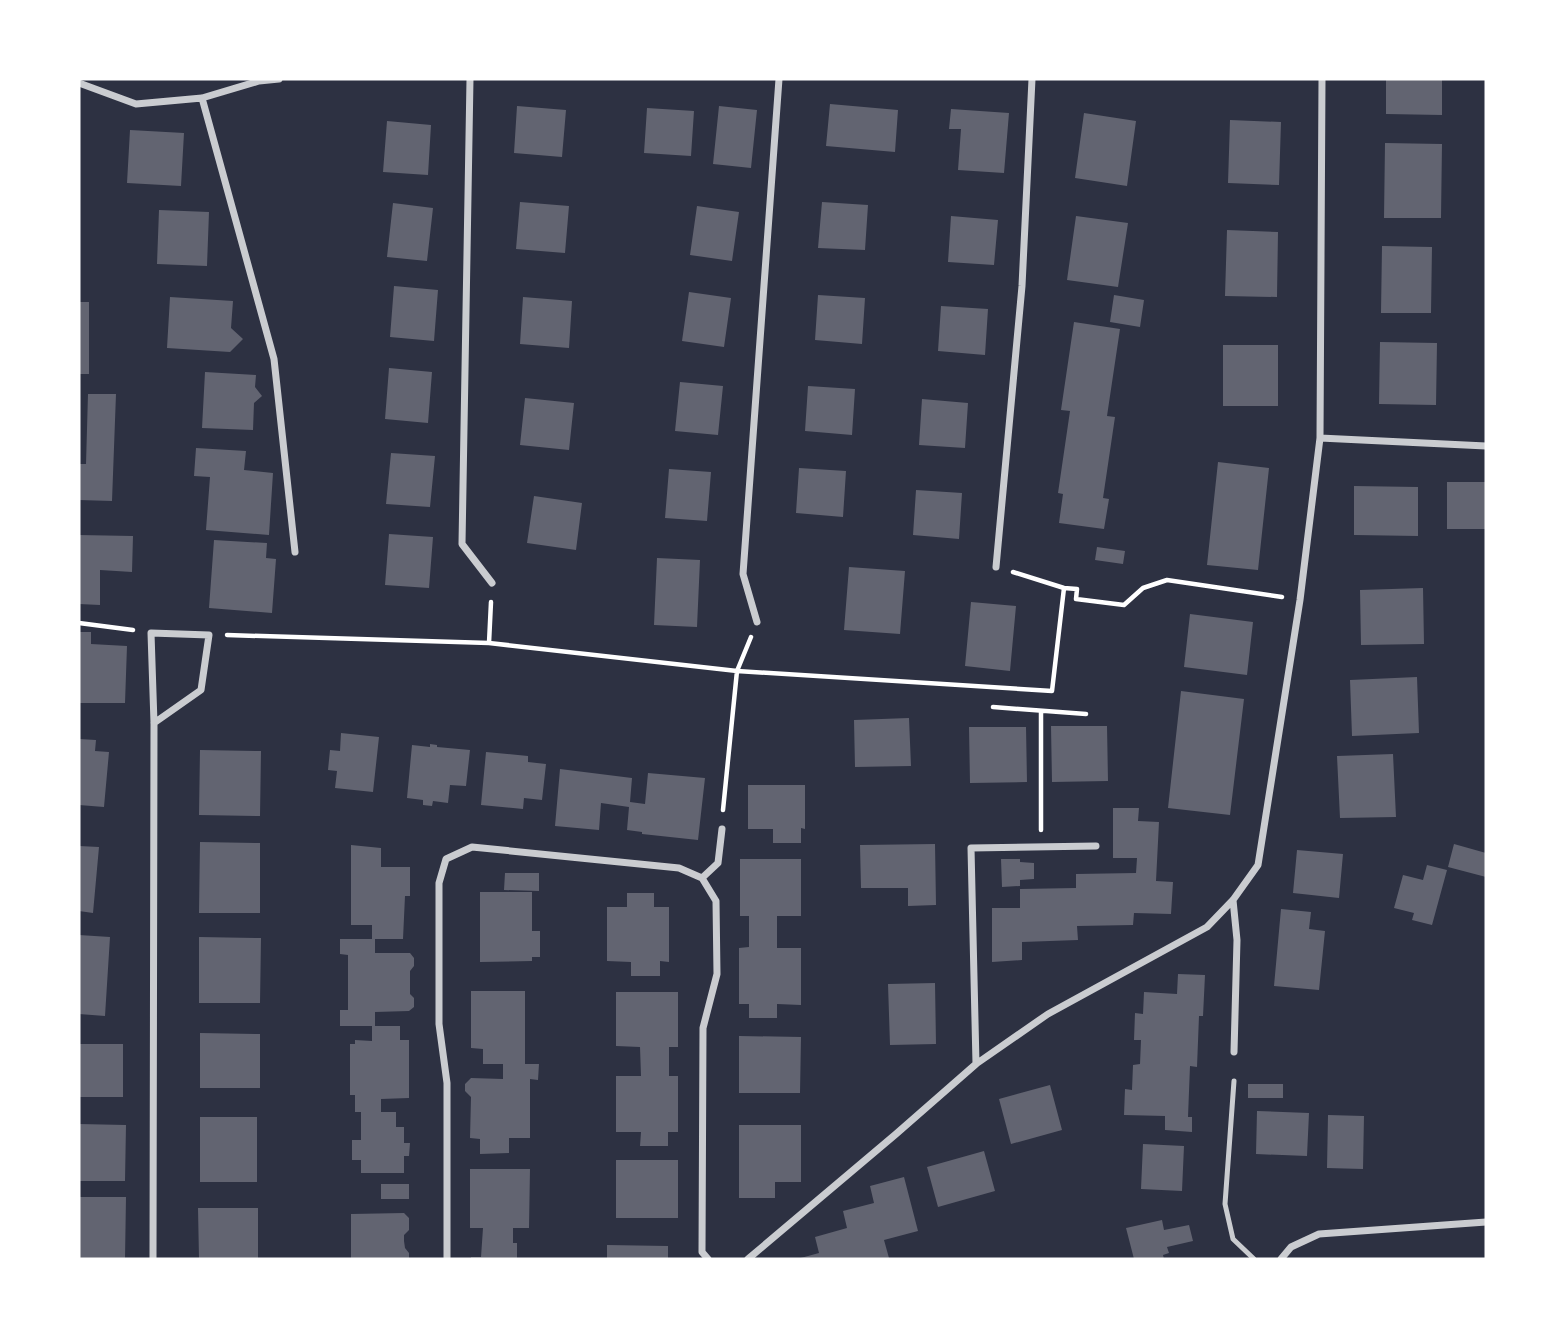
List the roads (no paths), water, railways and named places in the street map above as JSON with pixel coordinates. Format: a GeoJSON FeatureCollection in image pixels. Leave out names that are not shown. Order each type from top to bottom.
{"type":"FeatureCollection","features":[{"type":"Feature","properties":{"kind":"street"},"geometry":{"type":"LineString","coordinates":[[79,83],[136,104],[202,98],[259,80],[279,79]]}},
{"type":"Feature","properties":{"kind":"street"},"geometry":{"type":"LineString","coordinates":[[470,79],[462,544],[492,583]]}},
{"type":"Feature","properties":{"kind":"street"},"geometry":{"type":"LineString","coordinates":[[757,622],[743,574],[779,79]]}},
{"type":"Feature","properties":{"kind":"street"},"geometry":{"type":"LineString","coordinates":[[996,567],[1022,286],[1032,79]]}},
{"type":"Feature","properties":{"kind":"street"},"geometry":{"type":"LineString","coordinates":[[748,1259],[976,1064],[1048,1014],[1207,927],[1233,900],[1258,865],[1300,600],[1320,438],[1322,79]]}},
{"type":"Feature","properties":{"kind":"street"},"geometry":{"type":"LineString","coordinates":[[202,98],[274,359],[295,552]]}},
{"type":"Feature","properties":{"kind":"street"},"geometry":{"type":"LineString","coordinates":[[1320,438],[1486,446]]}},
{"type":"Feature","properties":{"kind":"street"},"geometry":{"type":"LineString","coordinates":[[153,1259],[154,723],[151,633],[209,635],[201,691],[154,723]]}},
{"type":"Feature","properties":{"kind":"street"},"geometry":{"type":"LineString","coordinates":[[702,878],[718,863],[722,829]]}},
{"type":"Feature","properties":{"kind":"street"},"geometry":{"type":"LineString","coordinates":[[976,1064],[971,848],[1096,846]]}},
{"type":"Feature","properties":{"kind":"street"},"geometry":{"type":"LineString","coordinates":[[447,1259],[447,1083],[439,1024],[439,883],[446,859],[472,847],[679,868],[702,878],[716,901],[716,974],[703,1028],[702,1252],[708,1259]]}},
{"type":"Feature","properties":{"kind":"street"},"geometry":{"type":"LineString","coordinates":[[1233,900],[1237,940],[1234,1052]]}},
{"type":"Feature","properties":{"kind":"street"},"geometry":{"type":"LineString","coordinates":[[1281,1259],[1291,1247],[1319,1234],[1486,1222]]}},
{"type":"Feature","properties":{"kind":"lane"},"geometry":{"type":"LineString","coordinates":[[1234,1081],[1225,1204],[1233,1239],[1254,1259]]}}]}
